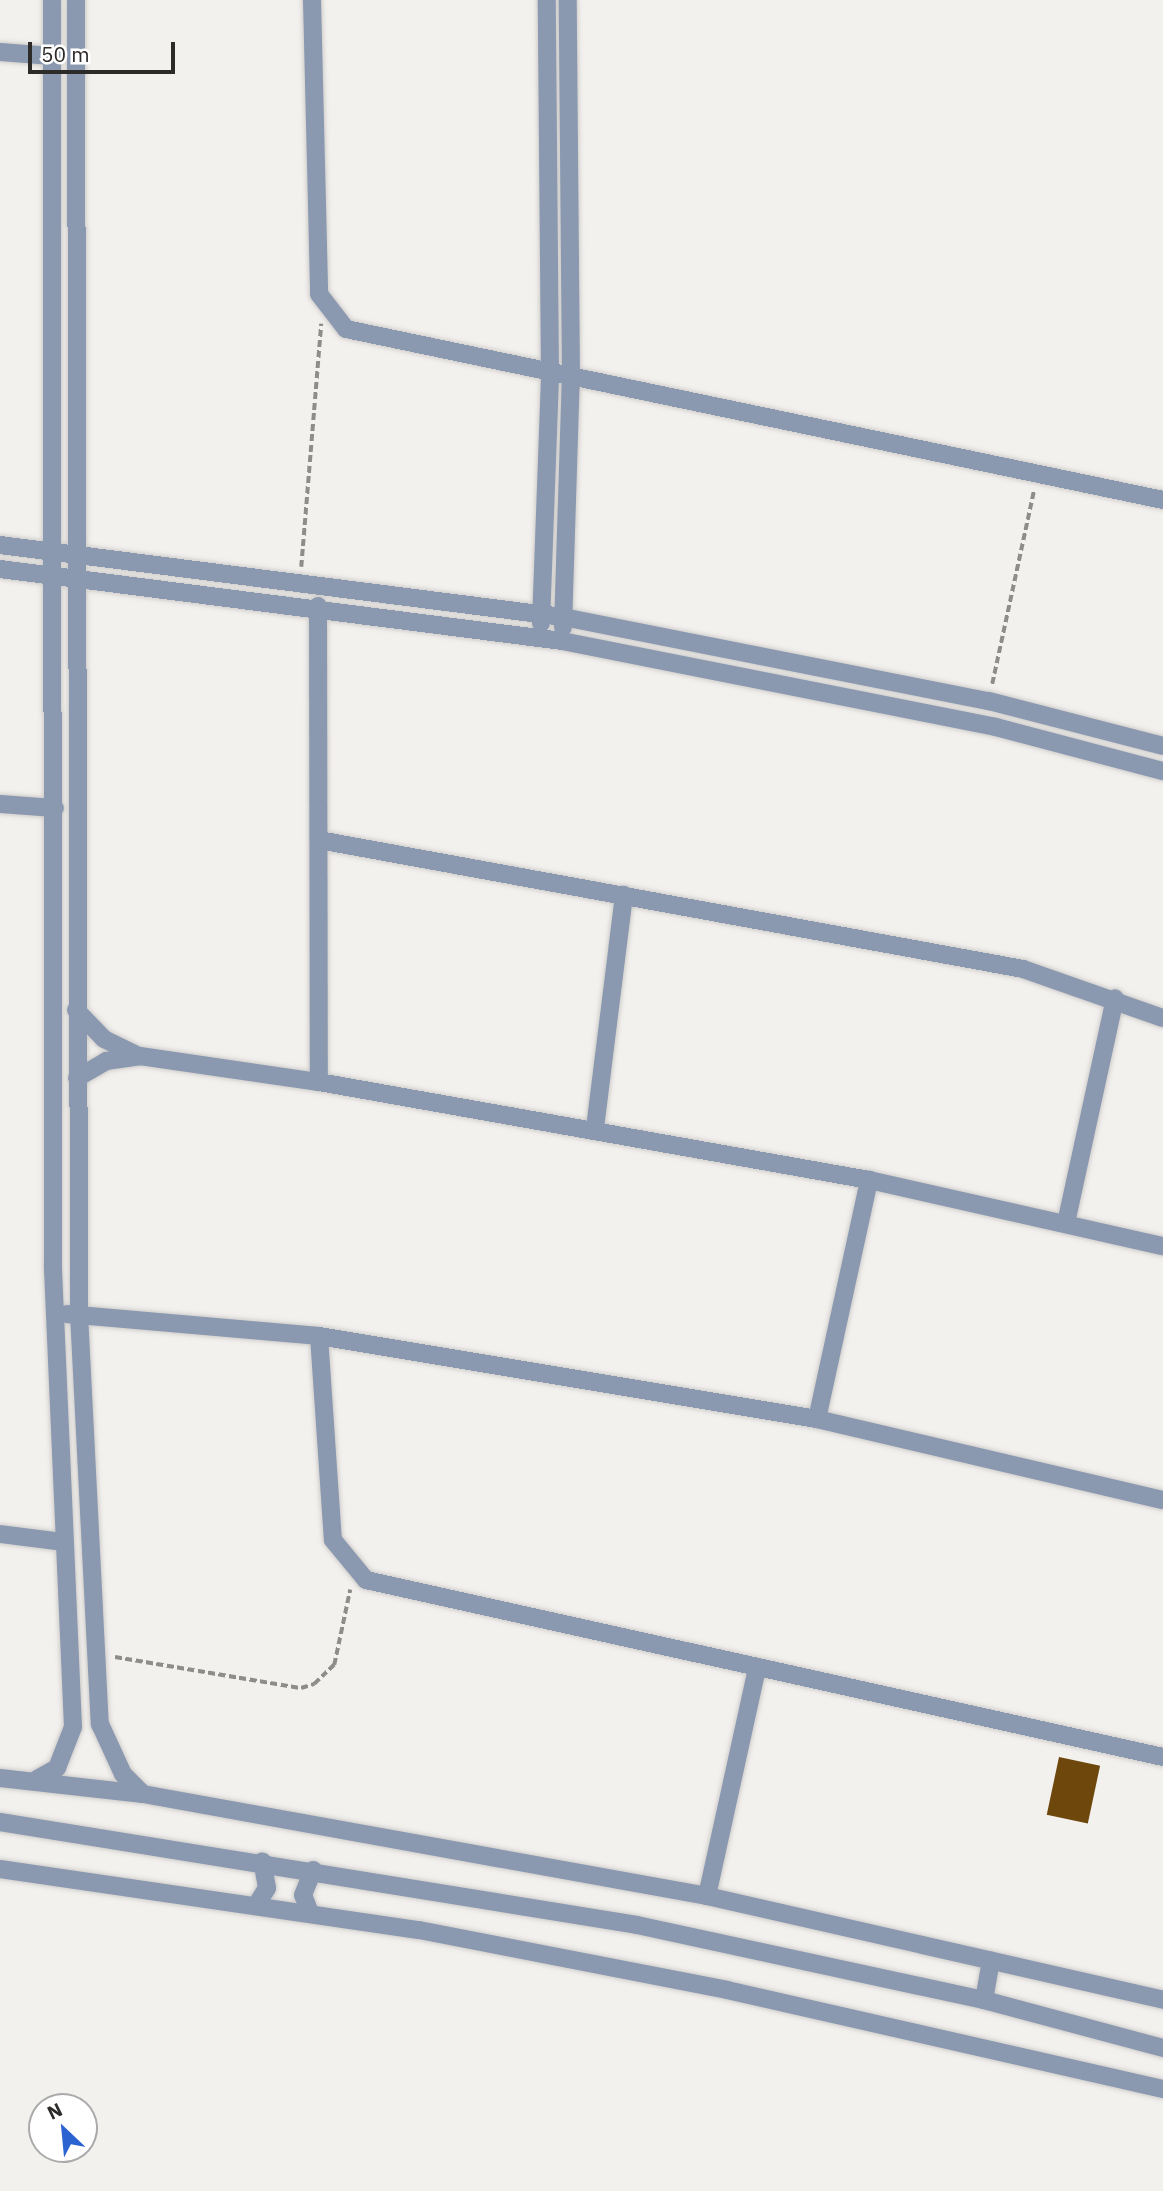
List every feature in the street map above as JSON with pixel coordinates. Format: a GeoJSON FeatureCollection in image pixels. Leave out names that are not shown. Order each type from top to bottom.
{"type":"FeatureCollection","features":[{"type":"Feature","properties":{"kind":"street"},"geometry":{"type":"LineString","coordinates":[[37,1779],[57,1768],[73,1727],[55,1314],[52,0]]}},
{"type":"Feature","properties":{"kind":"street"},"geometry":{"type":"LineString","coordinates":[[76,0],[79,553],[76,1010],[79,1314],[100,1724],[108,1750],[142,1794]]}},
{"type":"Feature","properties":{"kind":"street"},"geometry":{"type":"LineString","coordinates":[[312,0],[318,272],[329,314],[366,337],[1163,500]]}},
{"type":"Feature","properties":{"kind":"street"},"geometry":{"type":"LineString","coordinates":[[540,637],[550,375],[547,0]]}},
{"type":"Feature","properties":{"kind":"street"},"geometry":{"type":"LineString","coordinates":[[562,641],[571,379],[568,0]]}},
{"type":"Feature","properties":{"kind":"street"},"geometry":{"type":"LineString","coordinates":[[0,52],[52,56]]}},
{"type":"Feature","properties":{"kind":"street"},"geometry":{"type":"LineString","coordinates":[[0,545],[301,580],[541,613],[989,701],[1163,746]]}},
{"type":"Feature","properties":{"kind":"street"},"geometry":{"type":"LineString","coordinates":[[0,569],[318,606],[540,637],[996,727],[1163,771]]}},
{"type":"Feature","properties":{"kind":"street"},"geometry":{"type":"LineString","coordinates":[[318,606],[319,1082]]}},
{"type":"Feature","properties":{"kind":"street"},"geometry":{"type":"LineString","coordinates":[[0,804],[55,808]]}},
{"type":"Feature","properties":{"kind":"street"},"geometry":{"type":"LineString","coordinates":[[318,840],[960,956],[1115,998],[1163,1018]]}},
{"type":"Feature","properties":{"kind":"street"},"geometry":{"type":"LineString","coordinates":[[595,1128],[624,895]]}},
{"type":"Feature","properties":{"kind":"street"},"geometry":{"type":"LineString","coordinates":[[1066,1223],[1115,998]]}},
{"type":"Feature","properties":{"kind":"street"},"geometry":{"type":"LineString","coordinates":[[76,1010],[104,1039],[140,1056]]}},
{"type":"Feature","properties":{"kind":"street"},"geometry":{"type":"LineString","coordinates":[[77,1078],[106,1061],[140,1056],[319,1082],[595,1128],[869,1180],[1163,1246]]}},
{"type":"Feature","properties":{"kind":"street"},"geometry":{"type":"LineString","coordinates":[[817,1419],[869,1180]]}},
{"type":"Feature","properties":{"kind":"street"},"geometry":{"type":"LineString","coordinates":[[55,1314],[319,1336],[817,1419],[1163,1500]]}},
{"type":"Feature","properties":{"kind":"street"},"geometry":{"type":"LineString","coordinates":[[319,1336],[333,1540],[354,1571],[392,1588],[1163,1757]]}},
{"type":"Feature","properties":{"kind":"street"},"geometry":{"type":"LineString","coordinates":[[0,1534],[63,1542]]}},
{"type":"Feature","properties":{"kind":"street"},"geometry":{"type":"LineString","coordinates":[[707,1896],[757,1668]]}},
{"type":"Feature","properties":{"kind":"street"},"geometry":{"type":"LineString","coordinates":[[0,1778],[37,1779],[142,1794],[707,1896],[1163,2000]]}},
{"type":"Feature","properties":{"kind":"street"},"geometry":{"type":"LineString","coordinates":[[0,1822],[262,1861],[637,1925],[985,2000],[1163,2048]]}},
{"type":"Feature","properties":{"kind":"street"},"geometry":{"type":"LineString","coordinates":[[257,1905],[267,1888],[262,1861]]}},
{"type":"Feature","properties":{"kind":"street"},"geometry":{"type":"LineString","coordinates":[[0,1869],[310,1913],[727,1990],[1163,2089]]}},
{"type":"Feature","properties":{"kind":"street"},"geometry":{"type":"LineString","coordinates":[[310,1913],[303,1895],[313,1870]]}},
{"type":"Feature","properties":{"kind":"street"},"geometry":{"type":"LineString","coordinates":[[985,2000],[991,1961]]}},
{"type":"Feature","properties":{"kind":"path"},"geometry":{"type":"LineString","coordinates":[[301,580],[315,346],[329,314]]}},
{"type":"Feature","properties":{"kind":"path"},"geometry":{"type":"LineString","coordinates":[[989,701],[1037,474]]}},
{"type":"Feature","properties":{"kind":"path"},"geometry":{"type":"LineString","coordinates":[[95,1653],[301,1688],[314,1684],[334,1665],[354,1571]]}},
{"type":"Feature","properties":{"kind":"building"},"geometry":{"type":"Polygon","coordinates":[[[1059,1757],[1100,1766],[1088,1823],[1047,1815],[1059,1757]]]}}]}
